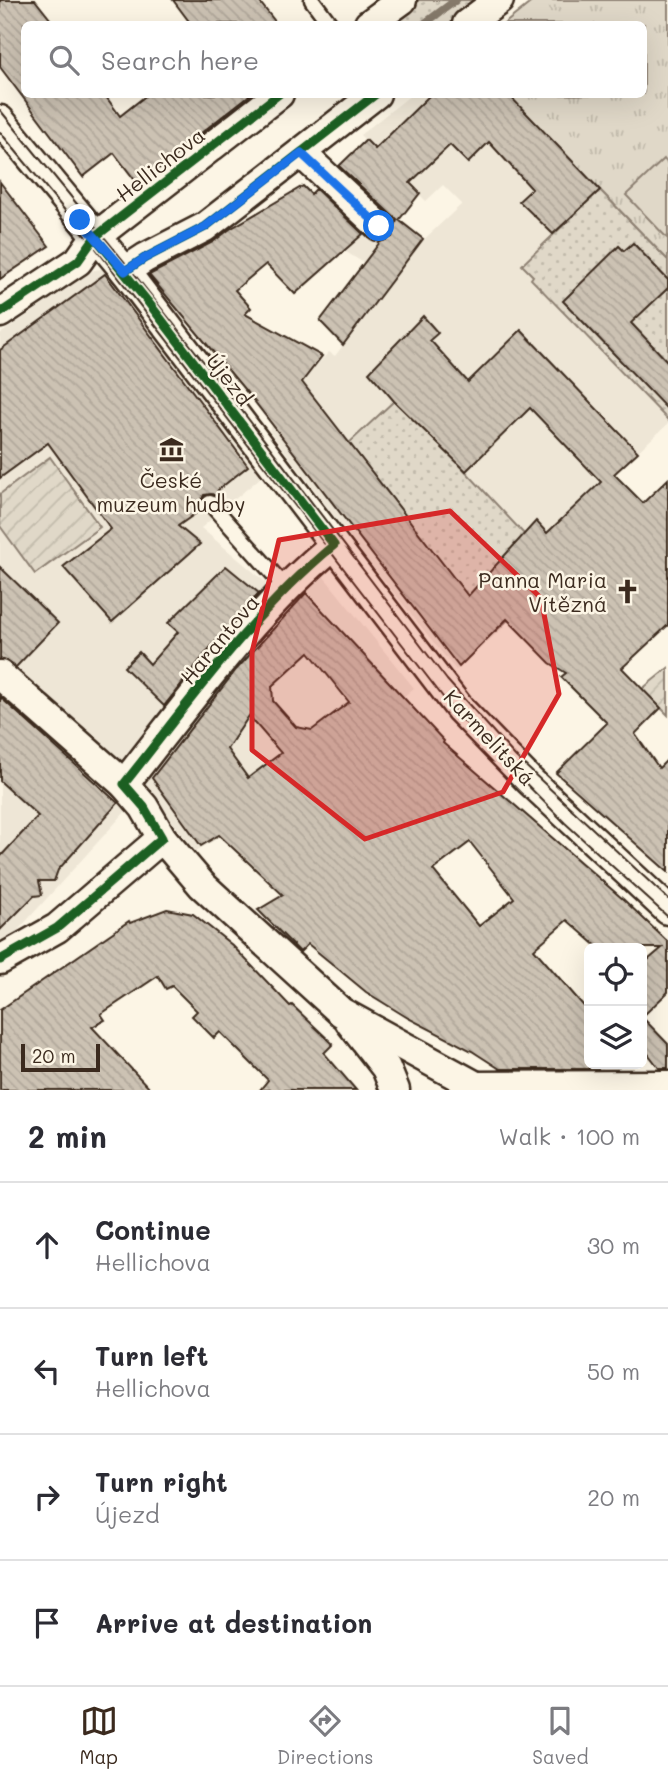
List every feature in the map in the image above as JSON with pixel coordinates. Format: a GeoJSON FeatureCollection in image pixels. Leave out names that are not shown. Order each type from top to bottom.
{"type":"FeatureCollection","features":[{"type":"Feature","properties":{"kind":"street"},"geometry":{"type":"LineString","coordinates":[[373,21],[402,0]]}},
{"type":"Feature","properties":{"kind":"street"},"geometry":{"type":"LineString","coordinates":[[471,21],[499,0]]}},
{"type":"Feature","properties":{"kind":"street","name":"Hellichova"},"geometry":{"type":"LineString","coordinates":[[0,313],[78,261],[95,237],[274,98]]}},
{"type":"Feature","properties":{"kind":"street"},"geometry":{"type":"LineString","coordinates":[[125,271],[205,227],[371,98]]}},
{"type":"Feature","properties":{"kind":"street","name":"Újezd"},"geometry":{"type":"LineString","coordinates":[[0,120],[125,271],[334,545]]}},
{"type":"Feature","properties":{"kind":"street"},"geometry":{"type":"LineString","coordinates":[[301,153],[379,226]]}},
{"type":"Feature","properties":{"kind":"street","name":"Harantova"},"geometry":{"type":"LineString","coordinates":[[125,774],[221,659],[286,588],[334,545]]}},
{"type":"Feature","properties":{"kind":"street","name":"Karmelitská"},"geometry":{"type":"LineString","coordinates":[[334,545],[444,688],[487,739],[668,910]]}},
{"type":"Feature","properties":{"kind":"street"},"geometry":{"type":"LineString","coordinates":[[0,675],[125,774],[162,838],[202,886],[341,1012],[386,1068],[395,1090]]}},
{"type":"Feature","properties":{"kind":"street"},"geometry":{"type":"LineString","coordinates":[[0,960],[57,928],[162,838]]}},
{"type":"Feature","properties":{"kind":"street"},"geometry":{"type":"LineString","coordinates":[[341,1012],[470,1088],[668,1085]]}},
{"type":"Feature","properties":{"kind":"lane"},"geometry":{"type":"LineString","coordinates":[[312,0],[328,21]]}},
{"type":"Feature","properties":{"kind":"lane"},"geometry":{"type":"LineString","coordinates":[[210,503],[286,588]]}},
{"type":"Feature","properties":{"kind":"highlighted area"},"geometry":{"type":"Polygon","coordinates":[[[450,511],[541,598],[559,694],[503,792],[365,839],[252,750],[252,652],[279,540],[450,511]]]}},
{"type":"Feature","properties":{"kind":"shaded area"},"geometry":{"type":"Polygon","coordinates":[[[407,98],[511,98],[600,190],[523,265],[533,276],[531,279],[668,420],[668,424],[614,473],[621,481],[545,554],[523,536],[473,590],[505,626],[456,670],[365,557],[269,430],[306,377],[329,352],[335,356],[419,244],[462,204],[443,185],[426,201],[360,135],[407,98]]]}},
{"type":"Feature","properties":{"kind":"shaded area"},"geometry":{"type":"Polygon","coordinates":[[[362,229],[385,235],[364,263],[346,252],[362,229]]]}},
{"type":"Feature","properties":{"kind":"shaded area"},"geometry":{"type":"Polygon","coordinates":[[[103,269],[261,477],[201,528],[287,600],[320,572],[414,688],[342,747],[196,851],[145,790],[0,950],[0,334],[94,270],[103,269]]]}},
{"type":"Feature","properties":{"kind":"green space"},"geometry":{"type":"Polygon","coordinates":[[[415,0],[489,0],[461,21],[387,21],[415,0]]]}},
{"type":"Feature","properties":{"kind":"green space"},"geometry":{"type":"Polygon","coordinates":[[[534,0],[668,0],[668,260],[511,98],[647,98],[647,21],[508,21],[534,0]]]}},
{"type":"Feature","properties":{"kind":"green space"},"geometry":{"type":"Polygon","coordinates":[[[664,159],[668,164],[668,239],[626,195],[664,159]]]}},
{"type":"Feature","properties":{"kind":"green space"},"geometry":{"type":"Polygon","coordinates":[[[600,190],[668,260],[668,280],[633,243],[624,251],[619,246],[613,251],[657,298],[668,288],[668,362],[587,278],[563,301],[662,403],[668,398],[668,420],[531,279],[533,276],[522,265],[600,190]]]}},
{"type":"Feature","properties":{"kind":"green space"},"geometry":{"type":"Polygon","coordinates":[[[394,401],[457,462],[525,535],[478,585],[510,618],[495,632],[349,443],[394,401]]]}},
{"type":"Feature","properties":{"kind":"green space"},"geometry":{"type":"Polygon","coordinates":[[[50,457],[100,527],[35,574],[0,526],[0,494],[50,457]]]}},
{"type":"Feature","properties":{"kind":"green space"},"geometry":{"type":"Polygon","coordinates":[[[668,668],[668,715],[642,689],[668,668]]]}},
{"type":"Feature","properties":{"kind":"building"},"geometry":{"type":"Polygon","coordinates":[[[0,0],[35,0],[52,21],[21,21],[21,95],[0,67],[0,0]]]}},
{"type":"Feature","properties":{"kind":"building"},"geometry":{"type":"Polygon","coordinates":[[[173,0],[258,0],[275,21],[189,21],[173,0]]]}},
{"type":"Feature","properties":{"kind":"building"},"geometry":{"type":"Polygon","coordinates":[[[23,98],[107,98],[120,116],[143,98],[246,98],[137,183],[114,153],[83,177],[23,98]]]}},
{"type":"Feature","properties":{"kind":"building"},"geometry":{"type":"Polygon","coordinates":[[[427,98],[512,98],[600,190],[553,234],[519,201],[532,189],[489,142],[468,163],[450,145],[410,183],[420,193],[399,220],[423,239],[343,345],[320,321],[380,242],[392,237],[397,220],[339,166],[366,140],[375,149],[427,98]]]}},
{"type":"Feature","properties":{"kind":"building"},"geometry":{"type":"Polygon","coordinates":[[[0,182],[49,246],[0,279],[0,182]]]}},
{"type":"Feature","properties":{"kind":"building"},"geometry":{"type":"Polygon","coordinates":[[[303,186],[311,194],[316,189],[363,234],[295,294],[266,264],[235,290],[251,308],[245,314],[322,356],[302,382],[468,596],[536,521],[547,533],[601,482],[530,408],[466,471],[394,401],[369,372],[423,316],[438,333],[430,340],[468,382],[521,330],[638,452],[614,474],[643,503],[668,479],[668,625],[622,668],[661,708],[635,734],[659,768],[668,759],[668,872],[556,773],[607,723],[561,677],[566,673],[550,663],[507,619],[459,667],[254,401],[149,275],[213,242],[303,186]]]}},
{"type":"Feature","properties":{"kind":"building"},"geometry":{"type":"Polygon","coordinates":[[[633,243],[668,280],[668,288],[631,323],[668,362],[668,410],[563,301],[619,246],[624,251],[633,243]]]}},
{"type":"Feature","properties":{"kind":"building","name":"České muzeum hudby"},"geometry":{"type":"Polygon","coordinates":[[[105,274],[248,466],[218,490],[217,497],[212,494],[204,495],[201,501],[202,509],[178,526],[200,544],[112,622],[63,567],[111,529],[48,443],[0,478],[0,350],[105,274]]]}},
{"type":"Feature","properties":{"kind":"building"},"geometry":{"type":"Polygon","coordinates":[[[226,566],[259,593],[210,648],[164,706],[124,667],[139,652],[150,664],[178,632],[168,623],[226,566]]]}},
{"type":"Feature","properties":{"kind":"building"},"geometry":{"type":"Polygon","coordinates":[[[0,567],[58,623],[16,667],[0,659],[0,567]]]}},
{"type":"Feature","properties":{"kind":"building"},"geometry":{"type":"Polygon","coordinates":[[[306,593],[443,743],[624,900],[668,942],[668,992],[647,1012],[647,961],[662,948],[647,948],[647,943],[593,943],[567,920],[534,949],[584,1006],[584,1069],[500,1069],[366,992],[308,944],[300,952],[258,910],[283,895],[219,835],[201,846],[152,778],[236,670],[306,593]],[[309,652],[272,686],[273,701],[296,727],[312,730],[349,702],[309,652]],[[249,716],[227,749],[248,778],[281,753],[249,716]],[[470,842],[433,870],[479,926],[514,898],[470,842]]]}},
{"type":"Feature","properties":{"kind":"building"},"geometry":{"type":"Polygon","coordinates":[[[0,697],[118,803],[58,870],[54,881],[39,881],[42,895],[34,896],[0,930],[0,857],[38,816],[0,781],[0,697]]]}},
{"type":"Feature","properties":{"kind":"building"},"geometry":{"type":"Polygon","coordinates":[[[167,909],[193,914],[232,945],[290,1006],[333,1044],[324,1053],[356,1090],[260,1090],[268,1080],[220,1032],[214,1038],[192,1016],[197,1011],[172,986],[166,989],[158,976],[101,1014],[105,1020],[92,1027],[151,1090],[0,1090],[0,1010],[129,921],[130,923],[167,909]]]}},
{"type":"Feature","properties":{"kind":"building"},"geometry":{"type":"Polygon","coordinates":[[[647,1022],[668,1044],[668,1068],[659,1068],[647,1052],[647,1022]]]}},
{"type":"Feature","properties":{"kind":"waterway"},"geometry":{"type":"LineString","coordinates":[[428,21],[456,0]]}},
{"type":"Feature","properties":{"kind":"tram line"},"geometry":{"type":"LineString","coordinates":[[0,110],[230,395],[447,680],[516,757],[668,899]]}},
{"type":"Feature","properties":{"kind":"tram line"},"geometry":{"type":"LineString","coordinates":[[0,132],[91,242],[453,710],[565,823],[668,917]]}},
{"type":"Feature","properties":{"kind":"cycle path"},"geometry":{"type":"LineString","coordinates":[[0,313],[78,261],[95,237],[274,98]]}},
{"type":"Feature","properties":{"kind":"cycle path"},"geometry":{"type":"LineString","coordinates":[[125,271],[205,227],[371,98]]}},
{"type":"Feature","properties":{"kind":"cycle path"},"geometry":{"type":"LineString","coordinates":[[0,960],[57,928],[162,838],[144,807],[124,784],[249,629],[304,571],[334,545],[95,237]]}},
{"type":"Feature","properties":{"kind":"place","name":"České muzeum hudby"},"geometry":{"type":"Point","coordinates":[171,450]}},
{"type":"Feature","properties":{"kind":"place","name":"Panna Maria Vítězná"},"geometry":{"type":"Point","coordinates":[627,591]}},
{"type":"Feature","properties":{"kind":"route"},"geometry":{"type":"LineString","coordinates":[[80,220],[125,271],[205,227],[301,153],[379,226]]}}]}
